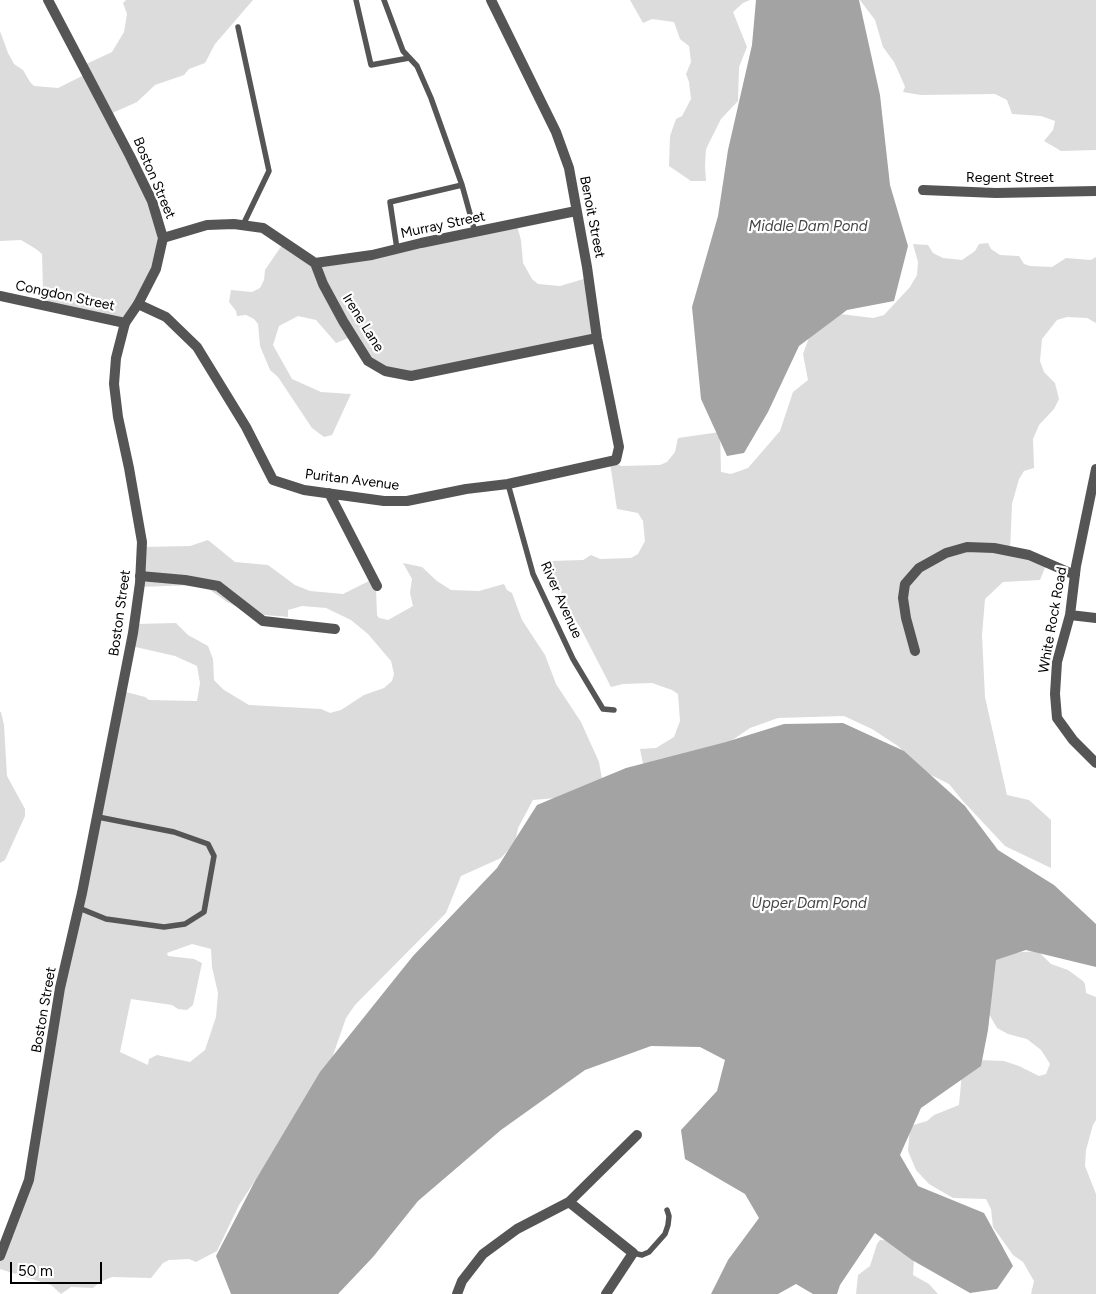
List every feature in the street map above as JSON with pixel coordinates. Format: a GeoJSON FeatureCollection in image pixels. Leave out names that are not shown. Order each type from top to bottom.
{"type":"FeatureCollection","features":[{"type":"Feature","properties":{"kind":"street","name":"Boston Street"},"geometry":{"type":"LineString","coordinates":[[0,1256],[30,1180],[60,988],[98,817],[133,633],[142,542],[118,417],[114,384],[116,358],[125,323],[138,304],[156,269],[163,238],[152,201],[48,0]]}},
{"type":"Feature","properties":{"kind":"street","name":"Benoit Street"},"geometry":{"type":"LineString","coordinates":[[491,0],[556,132],[569,168],[587,267],[597,338],[619,447],[618,454]]}},
{"type":"Feature","properties":{"kind":"street","name":"Regent Street"},"geometry":{"type":"LineString","coordinates":[[923,190],[996,193],[1096,191]]}},
{"type":"Feature","properties":{"kind":"street","name":"Murray Street"},"geometry":{"type":"LineString","coordinates":[[315,263],[372,255],[576,211]]}},
{"type":"Feature","properties":{"kind":"street"},"geometry":{"type":"LineString","coordinates":[[163,238],[207,225],[234,224],[263,228],[315,263]]}},
{"type":"Feature","properties":{"kind":"street","name":"Irene Lane"},"geometry":{"type":"LineString","coordinates":[[315,263],[323,284],[343,322],[368,360],[385,371],[411,376],[597,338]]}},
{"type":"Feature","properties":{"kind":"street","name":"Congdon Street"},"geometry":{"type":"LineString","coordinates":[[0,296],[125,323]]}},
{"type":"Feature","properties":{"kind":"street","name":"Puritan Avenue"},"geometry":{"type":"LineString","coordinates":[[138,304],[166,317],[197,347],[246,427],[273,480],[304,490],[384,501],[406,501],[466,489],[508,484],[616,460],[618,454]]}},
{"type":"Feature","properties":{"kind":"street","name":"White Rock Road"},"geometry":{"type":"LineString","coordinates":[[1096,469],[1075,575],[1070,615],[1057,662],[1055,694],[1057,718],[1072,740],[1096,763]]}},
{"type":"Feature","properties":{"kind":"street"},"geometry":{"type":"LineString","coordinates":[[329,493],[377,586]]}},
{"type":"Feature","properties":{"kind":"street"},"geometry":{"type":"LineString","coordinates":[[915,651],[906,618],[905,584],[919,568],[946,553],[967,547],[994,548],[1029,556],[1075,575]]}},
{"type":"Feature","properties":{"kind":"street"},"geometry":{"type":"LineString","coordinates":[[140,576],[185,580],[218,586],[263,621],[335,629]]}},
{"type":"Feature","properties":{"kind":"street"},"geometry":{"type":"LineString","coordinates":[[1070,615],[1096,618]]}},
{"type":"Feature","properties":{"kind":"street"},"geometry":{"type":"LineString","coordinates":[[457,1294],[462,1281],[483,1254],[517,1229],[569,1202],[637,1135]]}},
{"type":"Feature","properties":{"kind":"street"},"geometry":{"type":"LineString","coordinates":[[569,1202],[633,1253],[606,1294]]}},
{"type":"Feature","properties":{"kind":"lane"},"geometry":{"type":"LineString","coordinates":[[356,0],[371,65],[409,58]]}},
{"type":"Feature","properties":{"kind":"lane"},"geometry":{"type":"LineString","coordinates":[[384,0],[403,51],[417,66],[430,98],[462,185],[475,232]]}},
{"type":"Feature","properties":{"kind":"lane"},"geometry":{"type":"LineString","coordinates":[[238,28],[269,171],[243,225]]}},
{"type":"Feature","properties":{"kind":"lane"},"geometry":{"type":"LineString","coordinates":[[397,249],[390,202],[462,185]]}},
{"type":"Feature","properties":{"kind":"lane","name":"River Avenue"},"geometry":{"type":"LineString","coordinates":[[508,484],[533,574],[573,659],[603,709],[614,710]]}},
{"type":"Feature","properties":{"kind":"lane"},"geometry":{"type":"LineString","coordinates":[[79,908],[106,919],[164,927],[185,924],[204,912],[214,856],[208,844],[174,832],[98,817]]}},
{"type":"Feature","properties":{"kind":"lane"},"geometry":{"type":"LineString","coordinates":[[633,1253],[642,1255],[649,1252],[665,1234],[669,1216],[667,1210]]}},
{"type":"Feature","properties":{"kind":"shaded area"},"geometry":{"type":"Polygon","coordinates":[[[126,0],[253,0],[215,44],[205,63],[189,69],[184,75],[155,85],[137,102],[108,115],[151,200],[161,248],[128,320],[40,304],[43,290],[42,254],[21,240],[0,241],[0,31],[14,64],[23,70],[34,86],[58,88],[84,75],[84,65],[112,52],[124,32],[127,14],[123,3],[126,0]]]}},
{"type":"Feature","properties":{"kind":"shaded area"},"geometry":{"type":"Polygon","coordinates":[[[630,0],[750,0],[743,3],[733,12],[747,47],[739,67],[738,101],[721,119],[706,149],[706,181],[691,181],[669,166],[670,136],[676,119],[682,116],[691,99],[686,74],[691,62],[689,46],[680,39],[674,22],[652,19],[643,23],[630,0]]]}},
{"type":"Feature","properties":{"kind":"shaded area"},"geometry":{"type":"Polygon","coordinates":[[[860,0],[1096,0],[1096,150],[1061,151],[1044,141],[1053,130],[1055,121],[1041,116],[1012,114],[1007,100],[995,94],[921,95],[903,92],[905,87],[894,62],[883,47],[875,20],[860,0]]]}},
{"type":"Feature","properties":{"kind":"shaded area"},"geometry":{"type":"Polygon","coordinates":[[[517,226],[521,240],[523,263],[532,279],[538,284],[560,286],[587,278],[595,339],[425,374],[384,371],[351,337],[336,343],[316,320],[298,316],[279,326],[273,345],[292,379],[321,392],[351,394],[332,435],[324,437],[312,428],[278,377],[270,370],[260,346],[258,324],[254,319],[246,315],[237,316],[236,311],[229,302],[231,290],[252,292],[260,288],[264,280],[265,270],[282,245],[316,265],[517,226]]]}},
{"type":"Feature","properties":{"kind":"shaded area"},"geometry":{"type":"Polygon","coordinates":[[[988,243],[991,249],[1000,255],[1019,256],[1024,264],[1030,266],[1052,267],[1066,258],[1091,260],[1096,257],[1096,323],[1087,318],[1067,317],[1057,320],[1042,339],[1040,361],[1044,372],[1055,383],[1059,399],[1054,409],[1039,425],[1033,439],[1034,468],[1024,471],[1019,479],[1012,504],[1010,551],[1046,565],[1040,580],[1003,582],[985,599],[982,635],[985,697],[1007,795],[1029,800],[1051,820],[1051,868],[1005,846],[949,784],[923,771],[898,746],[872,729],[844,716],[778,718],[750,728],[712,754],[644,769],[640,749],[656,748],[674,737],[680,721],[678,694],[652,683],[623,684],[611,687],[580,627],[568,611],[549,562],[583,560],[591,555],[600,559],[631,558],[638,554],[645,541],[643,521],[638,513],[617,509],[610,463],[616,463],[621,466],[660,465],[667,462],[675,452],[678,438],[720,432],[721,472],[731,474],[748,468],[780,431],[793,392],[808,380],[803,354],[817,316],[832,313],[873,318],[884,315],[910,287],[917,275],[918,262],[913,244],[928,245],[933,253],[943,258],[962,260],[975,251],[979,244],[988,243]]]}},
{"type":"Feature","properties":{"kind":"shaded area"},"geometry":{"type":"Polygon","coordinates":[[[208,540],[235,562],[268,565],[295,585],[310,591],[343,594],[371,580],[376,587],[377,615],[379,618],[388,620],[413,606],[410,593],[412,579],[403,563],[422,567],[437,581],[451,590],[479,591],[504,584],[507,590],[512,593],[522,620],[545,655],[556,684],[581,722],[599,762],[603,785],[579,796],[533,800],[518,828],[515,843],[501,858],[461,876],[446,913],[355,1005],[346,1018],[331,1061],[319,1084],[239,1205],[217,1251],[196,1262],[189,1259],[169,1260],[163,1263],[151,1278],[112,1277],[100,1282],[93,1288],[71,1287],[61,1294],[51,1285],[0,1269],[0,1255],[29,1182],[41,1108],[122,691],[145,697],[149,700],[197,701],[200,683],[197,666],[175,656],[131,646],[136,624],[176,623],[188,635],[208,646],[213,659],[214,680],[224,690],[249,705],[321,709],[330,713],[341,710],[364,695],[384,688],[392,681],[394,674],[391,661],[368,634],[351,620],[326,608],[302,606],[288,610],[288,617],[253,614],[227,602],[206,587],[196,585],[139,587],[142,547],[190,546],[208,540]],[[192,944],[167,953],[168,956],[194,959],[202,963],[193,1005],[187,1010],[178,1009],[172,1005],[131,999],[120,1052],[148,1065],[149,1059],[157,1055],[190,1062],[205,1050],[216,1017],[218,993],[212,967],[211,949],[192,944]]]}},
{"type":"Feature","properties":{"kind":"shaded area"},"geometry":{"type":"Polygon","coordinates":[[[0,712],[4,725],[7,776],[25,809],[25,816],[5,860],[0,863],[0,712]]]}},
{"type":"Feature","properties":{"kind":"shaded area"},"geometry":{"type":"Polygon","coordinates":[[[1038,951],[1051,964],[1068,970],[1083,981],[1086,993],[1096,997],[1096,1120],[1086,1150],[1085,1166],[1096,1194],[1096,1294],[1031,1294],[1034,1281],[1023,1262],[1013,1255],[993,1227],[991,1209],[986,1199],[953,1198],[929,1184],[916,1170],[908,1151],[910,1126],[927,1121],[934,1115],[959,1105],[962,1073],[978,1060],[1004,1061],[1039,1076],[1046,1074],[1050,1064],[1041,1050],[1027,1039],[1008,1034],[997,1028],[989,1014],[993,954],[1038,951]]]}},
{"type":"Feature","properties":{"kind":"shaded area"},"geometry":{"type":"Polygon","coordinates":[[[880,1240],[900,1241],[914,1259],[913,1275],[929,1284],[938,1294],[856,1294],[858,1275],[870,1266],[880,1240]]]}},
{"type":"Feature","properties":{"kind":"water","name":"Middle Dam Pond"},"geometry":{"type":"Polygon","coordinates":[[[756,0],[859,0],[880,95],[890,185],[908,246],[894,301],[847,310],[799,346],[768,412],[744,453],[727,456],[701,399],[692,307],[718,216],[728,150],[752,45],[756,0]]]}},
{"type":"Feature","properties":{"kind":"water","name":"Upper Dam Pond"},"geometry":{"type":"Polygon","coordinates":[[[843,723],[904,751],[965,806],[998,850],[1054,885],[1096,924],[1096,967],[1026,950],[996,960],[988,1030],[981,1066],[921,1108],[900,1155],[918,1186],[984,1213],[1013,1266],[997,1289],[970,1293],[912,1260],[875,1233],[840,1285],[837,1294],[813,1294],[796,1284],[778,1294],[711,1294],[728,1260],[759,1218],[745,1194],[685,1159],[681,1130],[717,1091],[725,1060],[700,1047],[651,1046],[585,1070],[501,1130],[418,1201],[373,1257],[338,1294],[231,1294],[216,1256],[255,1181],[320,1072],[413,956],[497,868],[537,805],[626,768],[726,742],[784,724],[843,723]]]}}]}
